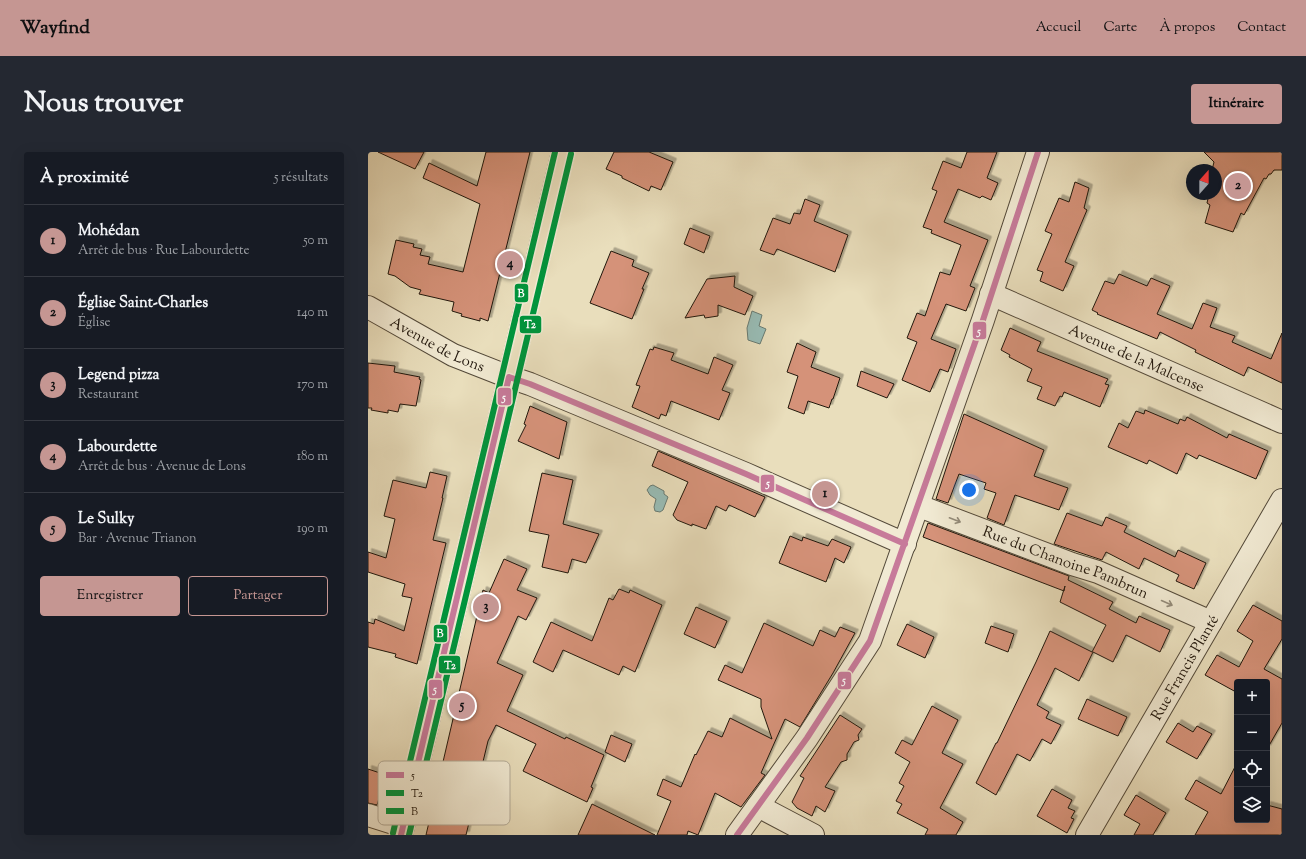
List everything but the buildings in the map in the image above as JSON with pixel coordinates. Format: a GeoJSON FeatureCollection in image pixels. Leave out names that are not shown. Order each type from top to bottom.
{"type":"FeatureCollection","features":[{"type":"Feature","properties":{"kind":"main road"},"geometry":{"type":"LineString","coordinates":[[418,761],[563,152]]}},
{"type":"Feature","properties":{"kind":"street"},"geometry":{"type":"LineString","coordinates":[[737,835],[807,738],[870,641],[919,506],[1038,152]]}},
{"type":"Feature","properties":{"kind":"street","name":"Avenue de la Malcense"},"geometry":{"type":"LineString","coordinates":[[991,294],[1282,422]]}},
{"type":"Feature","properties":{"kind":"street","name":"Avenue de Lons"},"geometry":{"type":"LineString","coordinates":[[368,307],[453,355],[509,378],[530,384],[721,463],[905,544]]}},
{"type":"Feature","properties":{"kind":"street","name":"Rue Francis Planté"},"geometry":{"type":"LineString","coordinates":[[1087,835],[1282,500]]}},
{"type":"Feature","properties":{"kind":"street","name":"Rue du Chanoine Pambrun"},"geometry":{"type":"LineString","coordinates":[[919,506],[1072,564],[1098,572],[1211,622]]}},
{"type":"Feature","properties":{"kind":"street"},"geometry":{"type":"LineString","coordinates":[[758,806],[813,835]]}},
{"type":"Feature","properties":{"kind":"street"},"geometry":{"type":"LineString","coordinates":[[368,815],[378,819]]}},
{"type":"Feature","properties":{"kind":"street"},"geometry":{"type":"LineString","coordinates":[[391,825],[402,830]]}},
{"type":"Feature","properties":{"kind":"water"},"geometry":{"type":"Polygon","coordinates":[[[752,311],[762,315],[759,326],[766,329],[760,344],[748,340],[747,328],[752,311]]]}},
{"type":"Feature","properties":{"kind":"water"},"geometry":{"type":"Polygon","coordinates":[[[653,485],[664,491],[664,494],[668,497],[663,510],[660,512],[655,511],[654,507],[656,499],[650,495],[647,490],[653,485]]]}},
{"type":"Feature","properties":{"kind":"transit line","name":"B"},"geometry":{"type":"LineString","coordinates":[[410,761],[555,152]]}},
{"type":"Feature","properties":{"kind":"transit line","name":"5"},"geometry":{"type":"LineString","coordinates":[[737,835],[807,738],[870,641],[983,320],[1038,152]]}},
{"type":"Feature","properties":{"kind":"transit line","name":"T2"},"geometry":{"type":"LineString","coordinates":[[427,761],[571,154]]}},
{"type":"Feature","properties":{"kind":"transit line","name":"5"},"geometry":{"type":"LineString","coordinates":[[418,761],[509,377],[530,384],[746,474],[905,544]]}},
{"type":"Feature","properties":{"kind":"transit line","name":"B"},"geometry":{"type":"LineString","coordinates":[[393,833],[395,825]]}},
{"type":"Feature","properties":{"kind":"transit line","name":"5"},"geometry":{"type":"LineString","coordinates":[[401,835],[403,825]]}},
{"type":"Feature","properties":{"kind":"transit line","name":"T2"},"geometry":{"type":"LineString","coordinates":[[409,835],[411,825]]}},
{"type":"Feature","properties":{"kind":"place","name":"Église Saint-Charles"},"geometry":{"type":"Point","coordinates":[1238,186]}},
{"type":"Feature","properties":{"kind":"place","name":"Labourdette"},"geometry":{"type":"Point","coordinates":[510,264]}},
{"type":"Feature","properties":{"kind":"place","name":"Mohédan"},"geometry":{"type":"Point","coordinates":[825,494]}},
{"type":"Feature","properties":{"kind":"place","name":"Legend pizza"},"geometry":{"type":"Point","coordinates":[486,607]}},
{"type":"Feature","properties":{"kind":"place","name":"Le Sulky"},"geometry":{"type":"Point","coordinates":[462,706]}}]}
